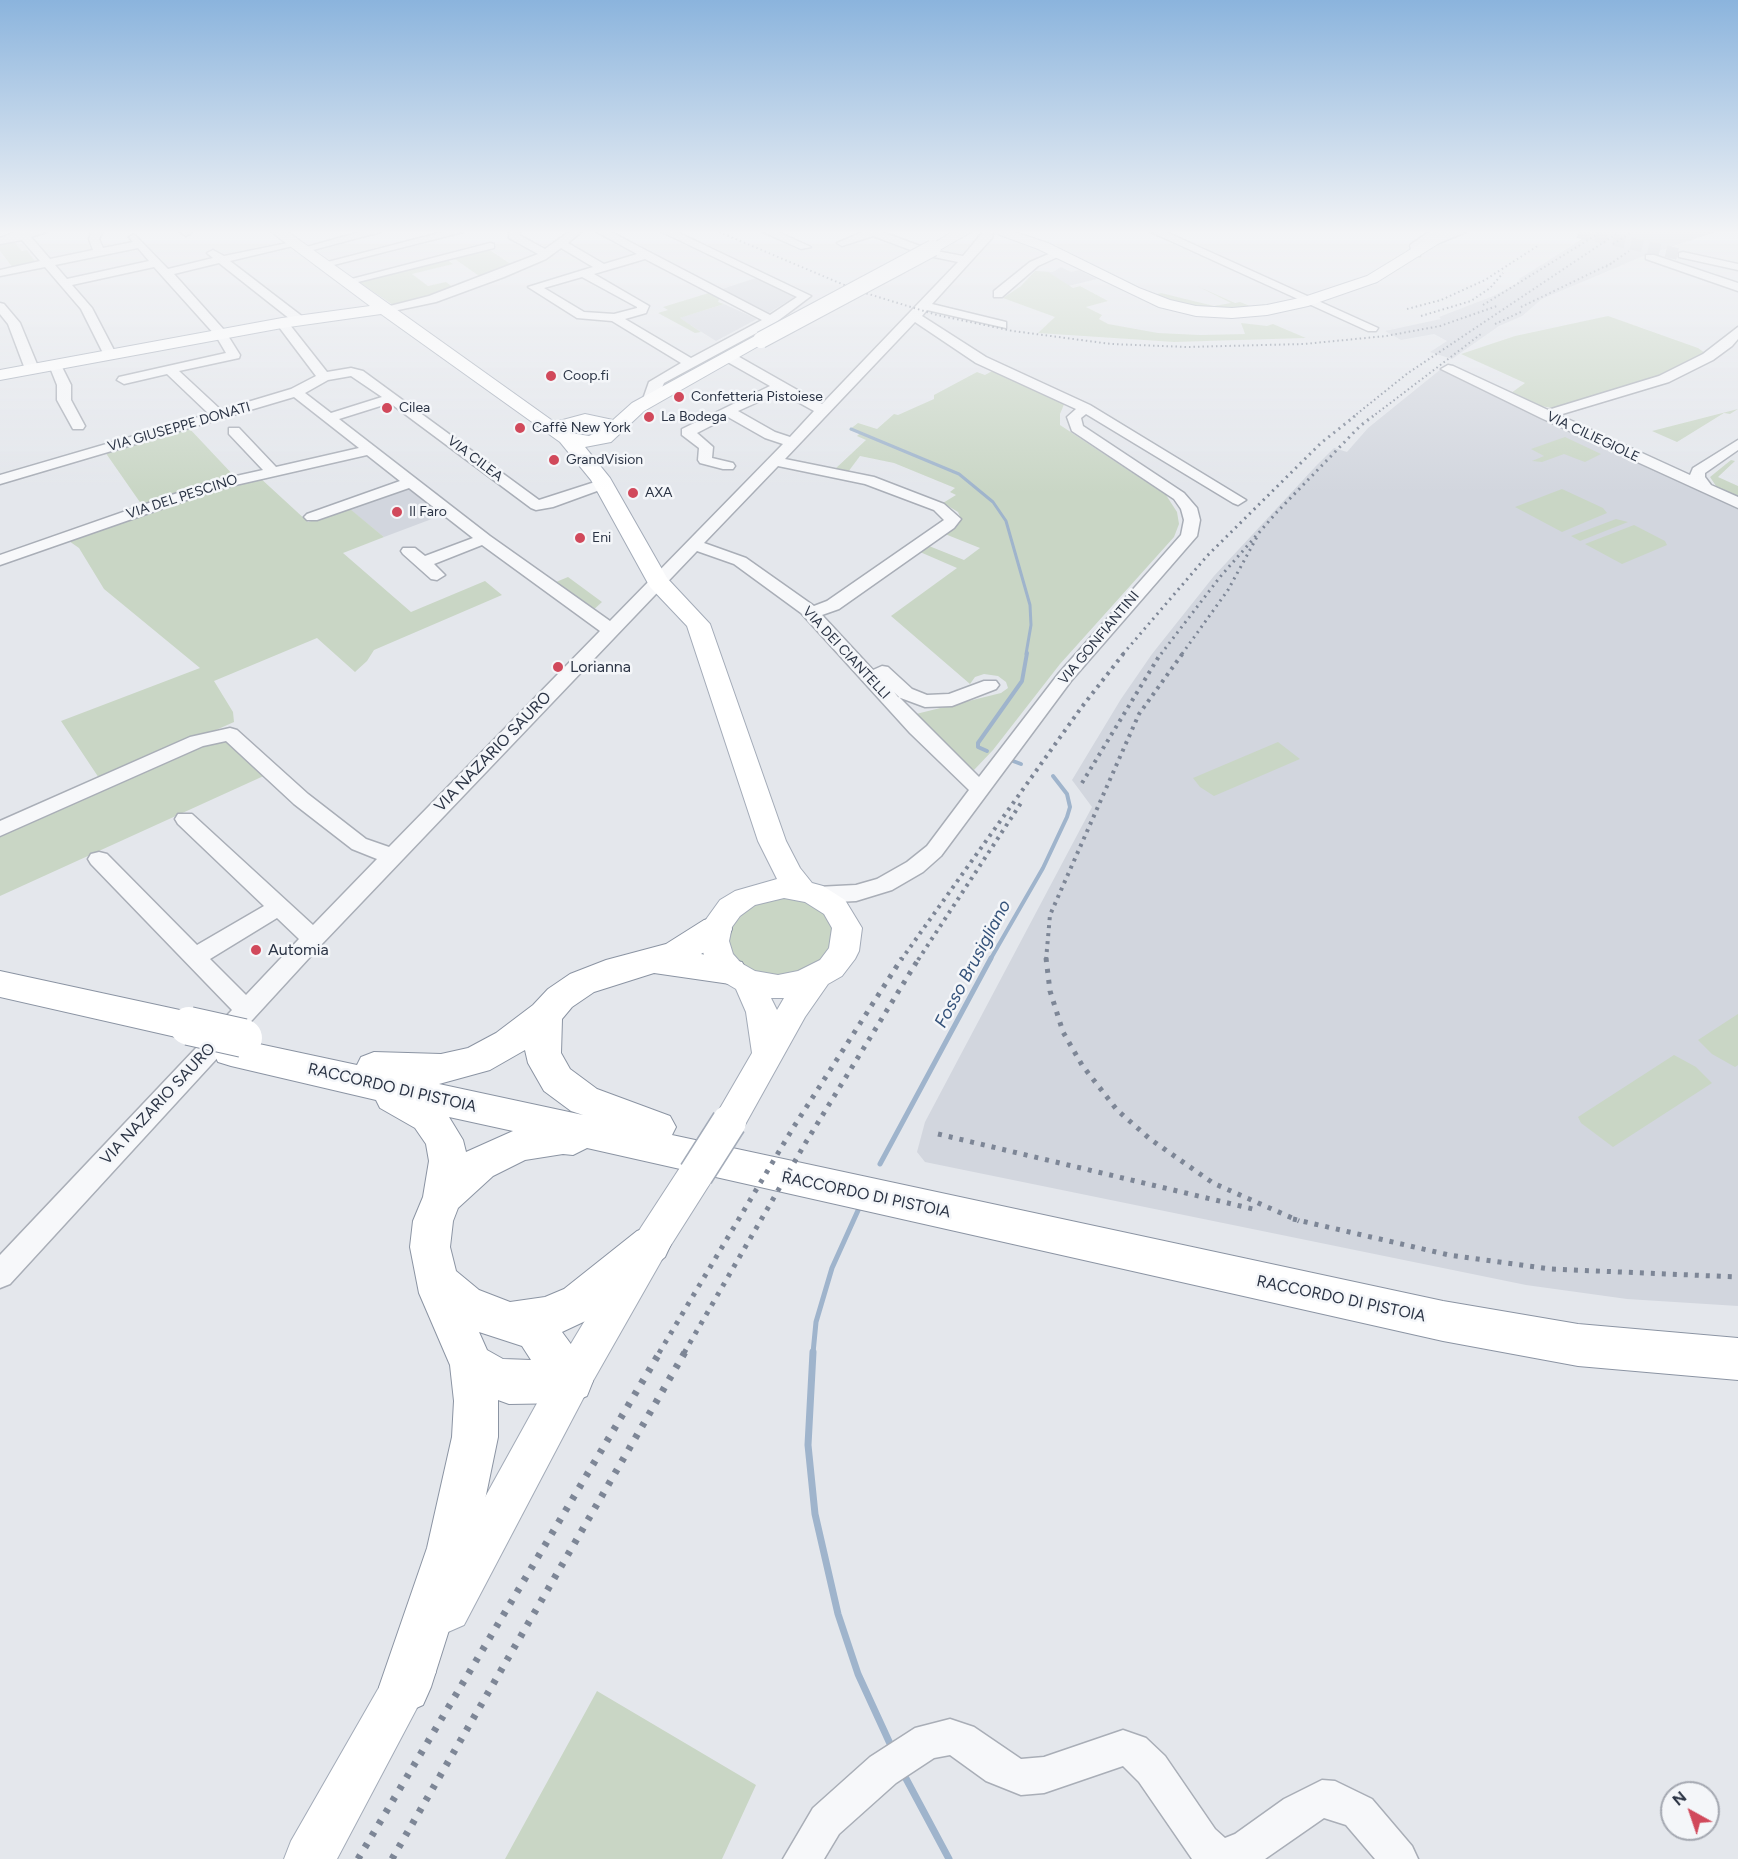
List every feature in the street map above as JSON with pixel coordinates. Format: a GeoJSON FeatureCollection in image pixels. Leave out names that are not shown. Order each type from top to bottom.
{"type":"FeatureCollection","features":[{"type":"Feature","properties":{"kind":"highway"},"geometry":{"type":"LineString","coordinates":[[356,1071],[429,1070],[467,1064],[503,1046],[545,1015],[560,998],[582,983],[606,973],[655,961],[682,951],[716,929]]}},
{"type":"Feature","properties":{"kind":"highway"},"geometry":{"type":"LineString","coordinates":[[655,961],[739,976]]}},
{"type":"Feature","properties":{"kind":"highway","name":"RACCORDO DI PISTOIA"},"geometry":{"type":"LineString","coordinates":[[0,984],[184,1033]]}},
{"type":"Feature","properties":{"kind":"highway","name":"RACCORDO DI PISTOIA"},"geometry":{"type":"LineString","coordinates":[[0,1001],[184,1033],[240,1033],[356,1071],[650,1136],[1443,1321],[1578,1345],[1738,1359]]}},
{"type":"Feature","properties":{"kind":"highway"},"geometry":{"type":"LineString","coordinates":[[545,1015],[543,1053],[546,1063],[557,1080],[584,1100],[650,1136]]}},
{"type":"Feature","properties":{"kind":"highway"},"geometry":{"type":"LineString","coordinates":[[356,1071],[418,1109],[438,1128],[444,1140],[448,1161],[443,1197],[430,1237],[431,1257],[440,1283],[440,1293],[472,1365],[476,1418],[470,1472],[452,1548],[405,1687]]}},
{"type":"Feature","properties":{"kind":"highway"},"geometry":{"type":"LineString","coordinates":[[443,1197],[479,1164],[520,1145],[563,1138],[650,1136]]}},
{"type":"Feature","properties":{"kind":"highway","name":"RACCORDO DI PISTOIA"},"geometry":{"type":"LineString","coordinates":[[650,1136],[1445,1301],[1567,1323],[1738,1339]]}},
{"type":"Feature","properties":{"kind":"highway"},"geometry":{"type":"LineString","coordinates":[[511,1322],[548,1317],[579,1304],[651,1244]]}},
{"type":"Feature","properties":{"kind":"highway"},"geometry":{"type":"LineString","coordinates":[[440,1283],[473,1309],[536,1331],[571,1381]]}},
{"type":"Feature","properties":{"kind":"highway"},"geometry":{"type":"LineString","coordinates":[[472,1365],[495,1378],[509,1382],[571,1381]]}},
{"type":"Feature","properties":{"kind":"main road"},"geometry":{"type":"LineString","coordinates":[[0,375],[309,319]]}},
{"type":"Feature","properties":{"kind":"main road"},"geometry":{"type":"LineString","coordinates":[[398,319],[565,437],[602,481],[640,554],[658,582],[683,606],[700,628],[772,841],[789,874],[810,893],[836,907],[846,924],[848,939],[843,954],[831,968],[815,979],[784,986],[739,976]]}},
{"type":"Feature","properties":{"kind":"main road"},"geometry":{"type":"LineString","coordinates":[[565,437],[584,442],[608,433],[658,390],[688,371],[729,357],[801,319]]}},
{"type":"Feature","properties":{"kind":"main road"},"geometry":{"type":"LineString","coordinates":[[565,437],[565,426],[658,390]]}},
{"type":"Feature","properties":{"kind":"main road"},"geometry":{"type":"LineString","coordinates":[[525,410],[548,417],[605,422],[608,433],[602,481]]}},
{"type":"Feature","properties":{"kind":"main road"},"geometry":{"type":"LineString","coordinates":[[768,1053],[762,1012],[739,976],[717,954],[714,941],[716,929],[727,911],[745,898],[766,869],[772,841]]}},
{"type":"Feature","properties":{"kind":"main road"},"geometry":{"type":"LineString","coordinates":[[745,898],[774,889],[810,893]]}},
{"type":"Feature","properties":{"kind":"main road"},"geometry":{"type":"LineString","coordinates":[[309,1859],[571,1381],[651,1244],[729,1122],[768,1053],[815,979]]}},
{"type":"Feature","properties":{"kind":"street"},"geometry":{"type":"LineString","coordinates":[[12,319],[32,369]]}},
{"type":"Feature","properties":{"kind":"street"},"geometry":{"type":"LineString","coordinates":[[92,319],[110,354]]}},
{"type":"Feature","properties":{"kind":"street"},"geometry":{"type":"LineString","coordinates":[[206,319],[220,334],[238,365],[214,372]]}},
{"type":"Feature","properties":{"kind":"street"},"geometry":{"type":"LineString","coordinates":[[616,319],[688,371],[771,320]]}},
{"type":"Feature","properties":{"kind":"street","name":"VIA NAZARIO SAURO"},"geometry":{"type":"LineString","coordinates":[[0,1275],[240,1033],[313,939],[911,319]]}},
{"type":"Feature","properties":{"kind":"street"},"geometry":{"type":"LineString","coordinates":[[929,319],[984,362],[1085,408],[1238,500]]}},
{"type":"Feature","properties":{"kind":"street"},"geometry":{"type":"LineString","coordinates":[[965,319],[1002,325]]}},
{"type":"Feature","properties":{"kind":"street"},"geometry":{"type":"LineString","coordinates":[[1350,319],[1372,328]]}},
{"type":"Feature","properties":{"kind":"street"},"geometry":{"type":"LineString","coordinates":[[282,323],[324,377]]}},
{"type":"Feature","properties":{"kind":"street"},"geometry":{"type":"LineString","coordinates":[[1546,415],[1664,379],[1699,363],[1728,343],[1737,333]]}},
{"type":"Feature","properties":{"kind":"street"},"geometry":{"type":"LineString","coordinates":[[124,380],[234,355]]}},
{"type":"Feature","properties":{"kind":"street"},"geometry":{"type":"LineString","coordinates":[[729,357],[822,410]]}},
{"type":"Feature","properties":{"kind":"street"},"geometry":{"type":"LineString","coordinates":[[55,364],[64,385],[64,400],[78,426]]}},
{"type":"Feature","properties":{"kind":"street"},"geometry":{"type":"LineString","coordinates":[[171,369],[218,415]]}},
{"type":"Feature","properties":{"kind":"street","name":"VIA CILIEGIOLE"},"geometry":{"type":"LineString","coordinates":[[1448,369],[1738,503]]}},
{"type":"Feature","properties":{"kind":"street","name":"VIA GIUSEPPE DONATI"},"geometry":{"type":"LineString","coordinates":[[0,480],[296,392],[324,377],[356,373]]}},
{"type":"Feature","properties":{"kind":"street","name":"VIA CILEA"},"geometry":{"type":"LineString","coordinates":[[356,373],[536,505],[548,504],[602,481]]}},
{"type":"Feature","properties":{"kind":"street"},"geometry":{"type":"LineString","coordinates":[[728,466],[705,460],[705,446],[687,432],[781,386]]}},
{"type":"Feature","properties":{"kind":"street"},"geometry":{"type":"LineString","coordinates":[[296,392],[484,539],[611,630]]}},
{"type":"Feature","properties":{"kind":"street"},"geometry":{"type":"LineString","coordinates":[[328,418],[392,398]]}},
{"type":"Feature","properties":{"kind":"street","name":"VIA GONFIANTINI"},"geometry":{"type":"LineString","coordinates":[[846,924],[863,903],[884,885],[915,867],[934,851],[1087,650],[1183,544],[1192,530],[1189,508],[1173,491],[1077,428],[1074,417],[1085,408]]}},
{"type":"Feature","properties":{"kind":"street"},"geometry":{"type":"LineString","coordinates":[[728,411],[772,436],[791,442]]}},
{"type":"Feature","properties":{"kind":"street"},"geometry":{"type":"LineString","coordinates":[[234,431],[273,472]]}},
{"type":"Feature","properties":{"kind":"street"},"geometry":{"type":"LineString","coordinates":[[1705,487],[1697,478],[1701,468],[1738,444]]}},
{"type":"Feature","properties":{"kind":"street","name":"VIA DEL PESCINO"},"geometry":{"type":"LineString","coordinates":[[0,560],[205,488],[369,450]]}},
{"type":"Feature","properties":{"kind":"street"},"geometry":{"type":"LineString","coordinates":[[773,461],[869,480],[939,507],[952,516],[948,525],[833,605],[816,612],[896,685],[914,698],[947,701],[990,686]]}},
{"type":"Feature","properties":{"kind":"street"},"geometry":{"type":"LineString","coordinates":[[1656,466],[1701,468]]}},
{"type":"Feature","properties":{"kind":"street"},"geometry":{"type":"LineString","coordinates":[[312,517],[410,482]]}},
{"type":"Feature","properties":{"kind":"street"},"geometry":{"type":"LineString","coordinates":[[423,563],[484,539]]}},
{"type":"Feature","properties":{"kind":"street"},"geometry":{"type":"LineString","coordinates":[[409,551],[437,575]]}},
{"type":"Feature","properties":{"kind":"street"},"geometry":{"type":"LineString","coordinates":[[640,554],[660,560],[688,551]]}},
{"type":"Feature","properties":{"kind":"street","name":"VIA DEI CIANTELLI"},"geometry":{"type":"LineString","coordinates":[[688,551],[740,561],[816,612],[917,729],[980,789]]}},
{"type":"Feature","properties":{"kind":"street"},"geometry":{"type":"LineString","coordinates":[[634,607],[660,602],[683,606]]}},
{"type":"Feature","properties":{"kind":"street"},"geometry":{"type":"LineString","coordinates":[[0,829],[197,741],[230,734],[301,799],[359,844],[393,857]]}},
{"type":"Feature","properties":{"kind":"street"},"geometry":{"type":"LineString","coordinates":[[185,819],[313,939]]}},
{"type":"Feature","properties":{"kind":"street"},"geometry":{"type":"LineString","coordinates":[[99,859],[195,957],[240,1033]]}},
{"type":"Feature","properties":{"kind":"street","name":"VIA GONFIANTINI"},"geometry":{"type":"LineString","coordinates":[[810,893],[855,893],[884,885]]}},
{"type":"Feature","properties":{"kind":"street"},"geometry":{"type":"LineString","coordinates":[[195,957],[279,907]]}},
{"type":"Feature","properties":{"kind":"street"},"geometry":{"type":"LineString","coordinates":[[802,1859],[826,1821],[883,1770],[928,1741],[950,1737],[961,1740],[999,1768],[1021,1777],[1044,1775],[1112,1750],[1123,1748],[1133,1751],[1152,1769],[1202,1842],[1223,1858],[1247,1849],[1297,1812],[1322,1799],[1335,1800],[1359,1812],[1399,1859]]}},
{"type":"Feature","properties":{"kind":"shaded area"},"geometry":{"type":"Polygon","coordinates":[[[680,319],[757,319],[716,341],[680,319]]]}},
{"type":"Feature","properties":{"kind":"shaded area"},"geometry":{"type":"Polygon","coordinates":[[[1441,319],[1516,319],[1499,326],[1452,359],[1430,352],[1447,341],[1434,334],[1401,340],[1385,331],[1441,319]]]}},
{"type":"Feature","properties":{"kind":"shaded area"},"geometry":{"type":"Polygon","coordinates":[[[1441,369],[1738,509],[1738,1306],[1627,1299],[1526,1285],[925,1162],[917,1152],[925,1122],[1092,807],[1072,780],[1121,699],[1152,654],[1214,576],[1315,467],[1334,448],[1347,452],[1368,428],[1441,369]]]}},
{"type":"Feature","properties":{"kind":"shaded area","name":"Il Faro"},"geometry":{"type":"Polygon","coordinates":[[[409,487],[445,514],[384,537],[348,508],[409,487]]]}},
{"type":"Feature","properties":{"kind":"green space"},"geometry":{"type":"Polygon","coordinates":[[[669,319],[681,319],[701,332],[695,333],[669,319]]]}},
{"type":"Feature","properties":{"kind":"green space"},"geometry":{"type":"Polygon","coordinates":[[[1053,319],[1099,319],[1108,324],[1158,333],[1200,335],[1245,334],[1241,323],[1267,326],[1273,324],[1306,338],[1174,342],[1038,333],[1053,319]]]}},
{"type":"Feature","properties":{"kind":"green space"},"geometry":{"type":"Polygon","coordinates":[[[1595,319],[1616,319],[1698,348],[1705,353],[1659,377],[1557,409],[1541,406],[1511,393],[1525,383],[1461,354],[1515,336],[1595,319]]]}},
{"type":"Feature","properties":{"kind":"green space"},"geometry":{"type":"Polygon","coordinates":[[[994,370],[1065,402],[1060,414],[1060,425],[1166,495],[1177,512],[1179,524],[1174,537],[1060,664],[993,750],[974,770],[947,750],[912,715],[1001,693],[1008,688],[1006,682],[998,676],[984,674],[975,677],[970,684],[891,616],[957,568],[920,552],[929,546],[964,560],[980,548],[945,534],[959,524],[961,519],[958,512],[943,503],[956,495],[950,492],[955,488],[894,463],[860,456],[848,472],[835,469],[866,440],[857,436],[860,433],[849,430],[858,423],[877,429],[894,414],[898,415],[934,399],[934,395],[977,372],[985,375],[994,370]]]}},
{"type":"Feature","properties":{"kind":"green space"},"geometry":{"type":"Polygon","coordinates":[[[1738,409],[1730,414],[1724,413],[1677,442],[1652,431],[1738,409]]]}},
{"type":"Feature","properties":{"kind":"green space"},"geometry":{"type":"Polygon","coordinates":[[[188,427],[236,478],[144,508],[105,452],[188,427]]]}},
{"type":"Feature","properties":{"kind":"green space"},"geometry":{"type":"Polygon","coordinates":[[[1565,437],[1601,454],[1585,462],[1564,454],[1542,462],[1532,461],[1544,456],[1531,449],[1565,437]]]}},
{"type":"Feature","properties":{"kind":"green space"},"geometry":{"type":"Polygon","coordinates":[[[1731,460],[1735,461],[1718,477],[1738,486],[1738,497],[1718,489],[1710,477],[1731,460]]]}},
{"type":"Feature","properties":{"kind":"green space"},"geometry":{"type":"Polygon","coordinates":[[[258,476],[308,522],[350,509],[384,537],[343,553],[411,612],[485,581],[502,595],[374,650],[367,661],[355,672],[317,638],[214,681],[233,712],[234,722],[101,781],[61,721],[200,668],[104,589],[79,548],[66,539],[196,492],[258,476]]]}},
{"type":"Feature","properties":{"kind":"green space"},"geometry":{"type":"Polygon","coordinates":[[[1562,489],[1603,508],[1607,513],[1562,532],[1515,507],[1562,489]]]}},
{"type":"Feature","properties":{"kind":"green space"},"geometry":{"type":"Polygon","coordinates":[[[1616,519],[1628,522],[1580,541],[1571,536],[1616,519]]]}},
{"type":"Feature","properties":{"kind":"green space"},"geometry":{"type":"Polygon","coordinates":[[[1634,525],[1665,541],[1667,545],[1622,564],[1585,544],[1634,525]]]}},
{"type":"Feature","properties":{"kind":"green space"},"geometry":{"type":"Polygon","coordinates":[[[568,577],[602,602],[590,613],[554,587],[560,585],[556,582],[568,577]]]}},
{"type":"Feature","properties":{"kind":"green space"},"geometry":{"type":"Polygon","coordinates":[[[228,741],[268,774],[0,896],[0,834],[189,747],[228,741]]]}},
{"type":"Feature","properties":{"kind":"green space"},"geometry":{"type":"Polygon","coordinates":[[[1278,742],[1300,759],[1214,796],[1200,787],[1193,778],[1278,742]]]}},
{"type":"Feature","properties":{"kind":"green space"},"geometry":{"type":"Polygon","coordinates":[[[787,898],[801,900],[822,910],[835,928],[828,955],[812,968],[779,976],[754,971],[740,962],[732,952],[729,939],[731,928],[749,907],[765,900],[787,898]]]}},
{"type":"Feature","properties":{"kind":"green space"},"geometry":{"type":"Polygon","coordinates":[[[1738,1014],[1738,1065],[1735,1067],[1712,1054],[1698,1040],[1738,1014]]]}},
{"type":"Feature","properties":{"kind":"green space"},"geometry":{"type":"Polygon","coordinates":[[[1674,1055],[1696,1067],[1712,1083],[1613,1147],[1581,1123],[1578,1117],[1674,1055]]]}},
{"type":"Feature","properties":{"kind":"green space"},"geometry":{"type":"Polygon","coordinates":[[[597,1691],[756,1785],[722,1859],[505,1859],[597,1691]]]}},
{"type":"Feature","properties":{"kind":"waterway","name":"Fosso Brusigliano"},"geometry":{"type":"LineString","coordinates":[[851,429],[959,474],[993,502],[1006,521],[1030,605],[1031,625],[1026,654]]}},
{"type":"Feature","properties":{"kind":"waterway","name":"Fosso Brusigliano"},"geometry":{"type":"LineString","coordinates":[[987,751],[978,747],[978,743],[1022,681],[1027,653]]}},
{"type":"Feature","properties":{"kind":"waterway","name":"Fosso Brusigliano"},"geometry":{"type":"LineString","coordinates":[[1013,761],[1021,764]]}},
{"type":"Feature","properties":{"kind":"waterway","name":"Fosso Brusigliano"},"geometry":{"type":"LineString","coordinates":[[990,960],[1043,868],[1067,817],[1070,807],[1067,794],[1053,776]]}},
{"type":"Feature","properties":{"kind":"waterway","name":"Fosso Brusigliano"},"geometry":{"type":"LineString","coordinates":[[880,1164],[991,958]]}},
{"type":"Feature","properties":{"kind":"waterway","name":"Fosso Brusigliano"},"geometry":{"type":"LineString","coordinates":[[813,1353],[816,1322],[832,1268],[860,1206]]}},
{"type":"Feature","properties":{"kind":"waterway","name":"Fosso Brusigliano"},"geometry":{"type":"LineString","coordinates":[[813,1352],[808,1445],[815,1514],[838,1614],[858,1674],[892,1748]]}},
{"type":"Feature","properties":{"kind":"waterway","name":"Fosso Brusigliano"},"geometry":{"type":"LineString","coordinates":[[903,1773],[949,1859]]}},
{"type":"Feature","properties":{"kind":"railway"},"geometry":{"type":"LineString","coordinates":[[955,319],[1013,331],[1111,344],[1187,347],[1304,344],[1386,336],[1440,326],[1461,319]]}},
{"type":"Feature","properties":{"kind":"railway"},"geometry":{"type":"LineString","coordinates":[[1353,417],[1408,373],[1489,319]]}},
{"type":"Feature","properties":{"kind":"railway"},"geometry":{"type":"LineString","coordinates":[[1495,324],[1506,319]]}},
{"type":"Feature","properties":{"kind":"railway"},"geometry":{"type":"LineString","coordinates":[[1372,417],[1481,334]]}},
{"type":"Feature","properties":{"kind":"railway"},"geometry":{"type":"LineString","coordinates":[[1123,654],[1207,556],[1321,443],[1355,416]]}},
{"type":"Feature","properties":{"kind":"railway"},"geometry":{"type":"LineString","coordinates":[[1161,654],[1220,577],[1277,512],[1360,426],[1373,416]]}},
{"type":"Feature","properties":{"kind":"railway"},"geometry":{"type":"LineString","coordinates":[[1182,654],[1228,590],[1257,537]]}},
{"type":"Feature","properties":{"kind":"railway"},"geometry":{"type":"LineString","coordinates":[[901,960],[1081,708],[1124,653]]}},
{"type":"Feature","properties":{"kind":"railway"},"geometry":{"type":"LineString","coordinates":[[1082,783],[1161,653]]}},
{"type":"Feature","properties":{"kind":"railway"},"geometry":{"type":"LineString","coordinates":[[1046,959],[1050,915],[1139,714],[1183,653]]}},
{"type":"Feature","properties":{"kind":"railway"},"geometry":{"type":"LineString","coordinates":[[918,960],[1023,800]]}},
{"type":"Feature","properties":{"kind":"railway"},"geometry":{"type":"LineString","coordinates":[[659,1353],[793,1128],[902,958]]}},
{"type":"Feature","properties":{"kind":"railway"},"geometry":{"type":"LineString","coordinates":[[684,1353],[806,1142],[919,958]]}},
{"type":"Feature","properties":{"kind":"railway"},"geometry":{"type":"LineString","coordinates":[[1046,959],[1050,991],[1063,1032],[1082,1065],[1117,1110],[1150,1139],[1213,1183],[1296,1220]]}},
{"type":"Feature","properties":{"kind":"railway"},"geometry":{"type":"LineString","coordinates":[[938,1134],[1253,1209]]}},
{"type":"Feature","properties":{"kind":"railway"},"geometry":{"type":"LineString","coordinates":[[1296,1220],[1449,1255],[1550,1269],[1738,1277]]}},
{"type":"Feature","properties":{"kind":"railway"},"geometry":{"type":"LineString","coordinates":[[358,1859],[660,1352]]}},
{"type":"Feature","properties":{"kind":"railway"},"geometry":{"type":"LineString","coordinates":[[392,1859],[685,1352]]}},
{"type":"Feature","properties":{"kind":"place","name":"Coop.fi"},"geometry":{"type":"Point","coordinates":[551,376]}},
{"type":"Feature","properties":{"kind":"place","name":"Confetteria Pistoiese"},"geometry":{"type":"Point","coordinates":[679,397]}},
{"type":"Feature","properties":{"kind":"place","name":"Cilea"},"geometry":{"type":"Point","coordinates":[387,408]}},
{"type":"Feature","properties":{"kind":"place","name":"La Bodega"},"geometry":{"type":"Point","coordinates":[649,417]}},
{"type":"Feature","properties":{"kind":"place","name":"Caffè New York"},"geometry":{"type":"Point","coordinates":[520,428]}},
{"type":"Feature","properties":{"kind":"place","name":"GrandVision"},"geometry":{"type":"Point","coordinates":[554,460]}},
{"type":"Feature","properties":{"kind":"place","name":"AXA"},"geometry":{"type":"Point","coordinates":[633,493]}},
{"type":"Feature","properties":{"kind":"place","name":"Il Faro"},"geometry":{"type":"Point","coordinates":[397,512]}},
{"type":"Feature","properties":{"kind":"place","name":"Eni"},"geometry":{"type":"Point","coordinates":[580,538]}},
{"type":"Feature","properties":{"kind":"place","name":"Lorianna"},"geometry":{"type":"Point","coordinates":[558,667]}},
{"type":"Feature","properties":{"kind":"place","name":"Automia"},"geometry":{"type":"Point","coordinates":[256,950]}}]}
